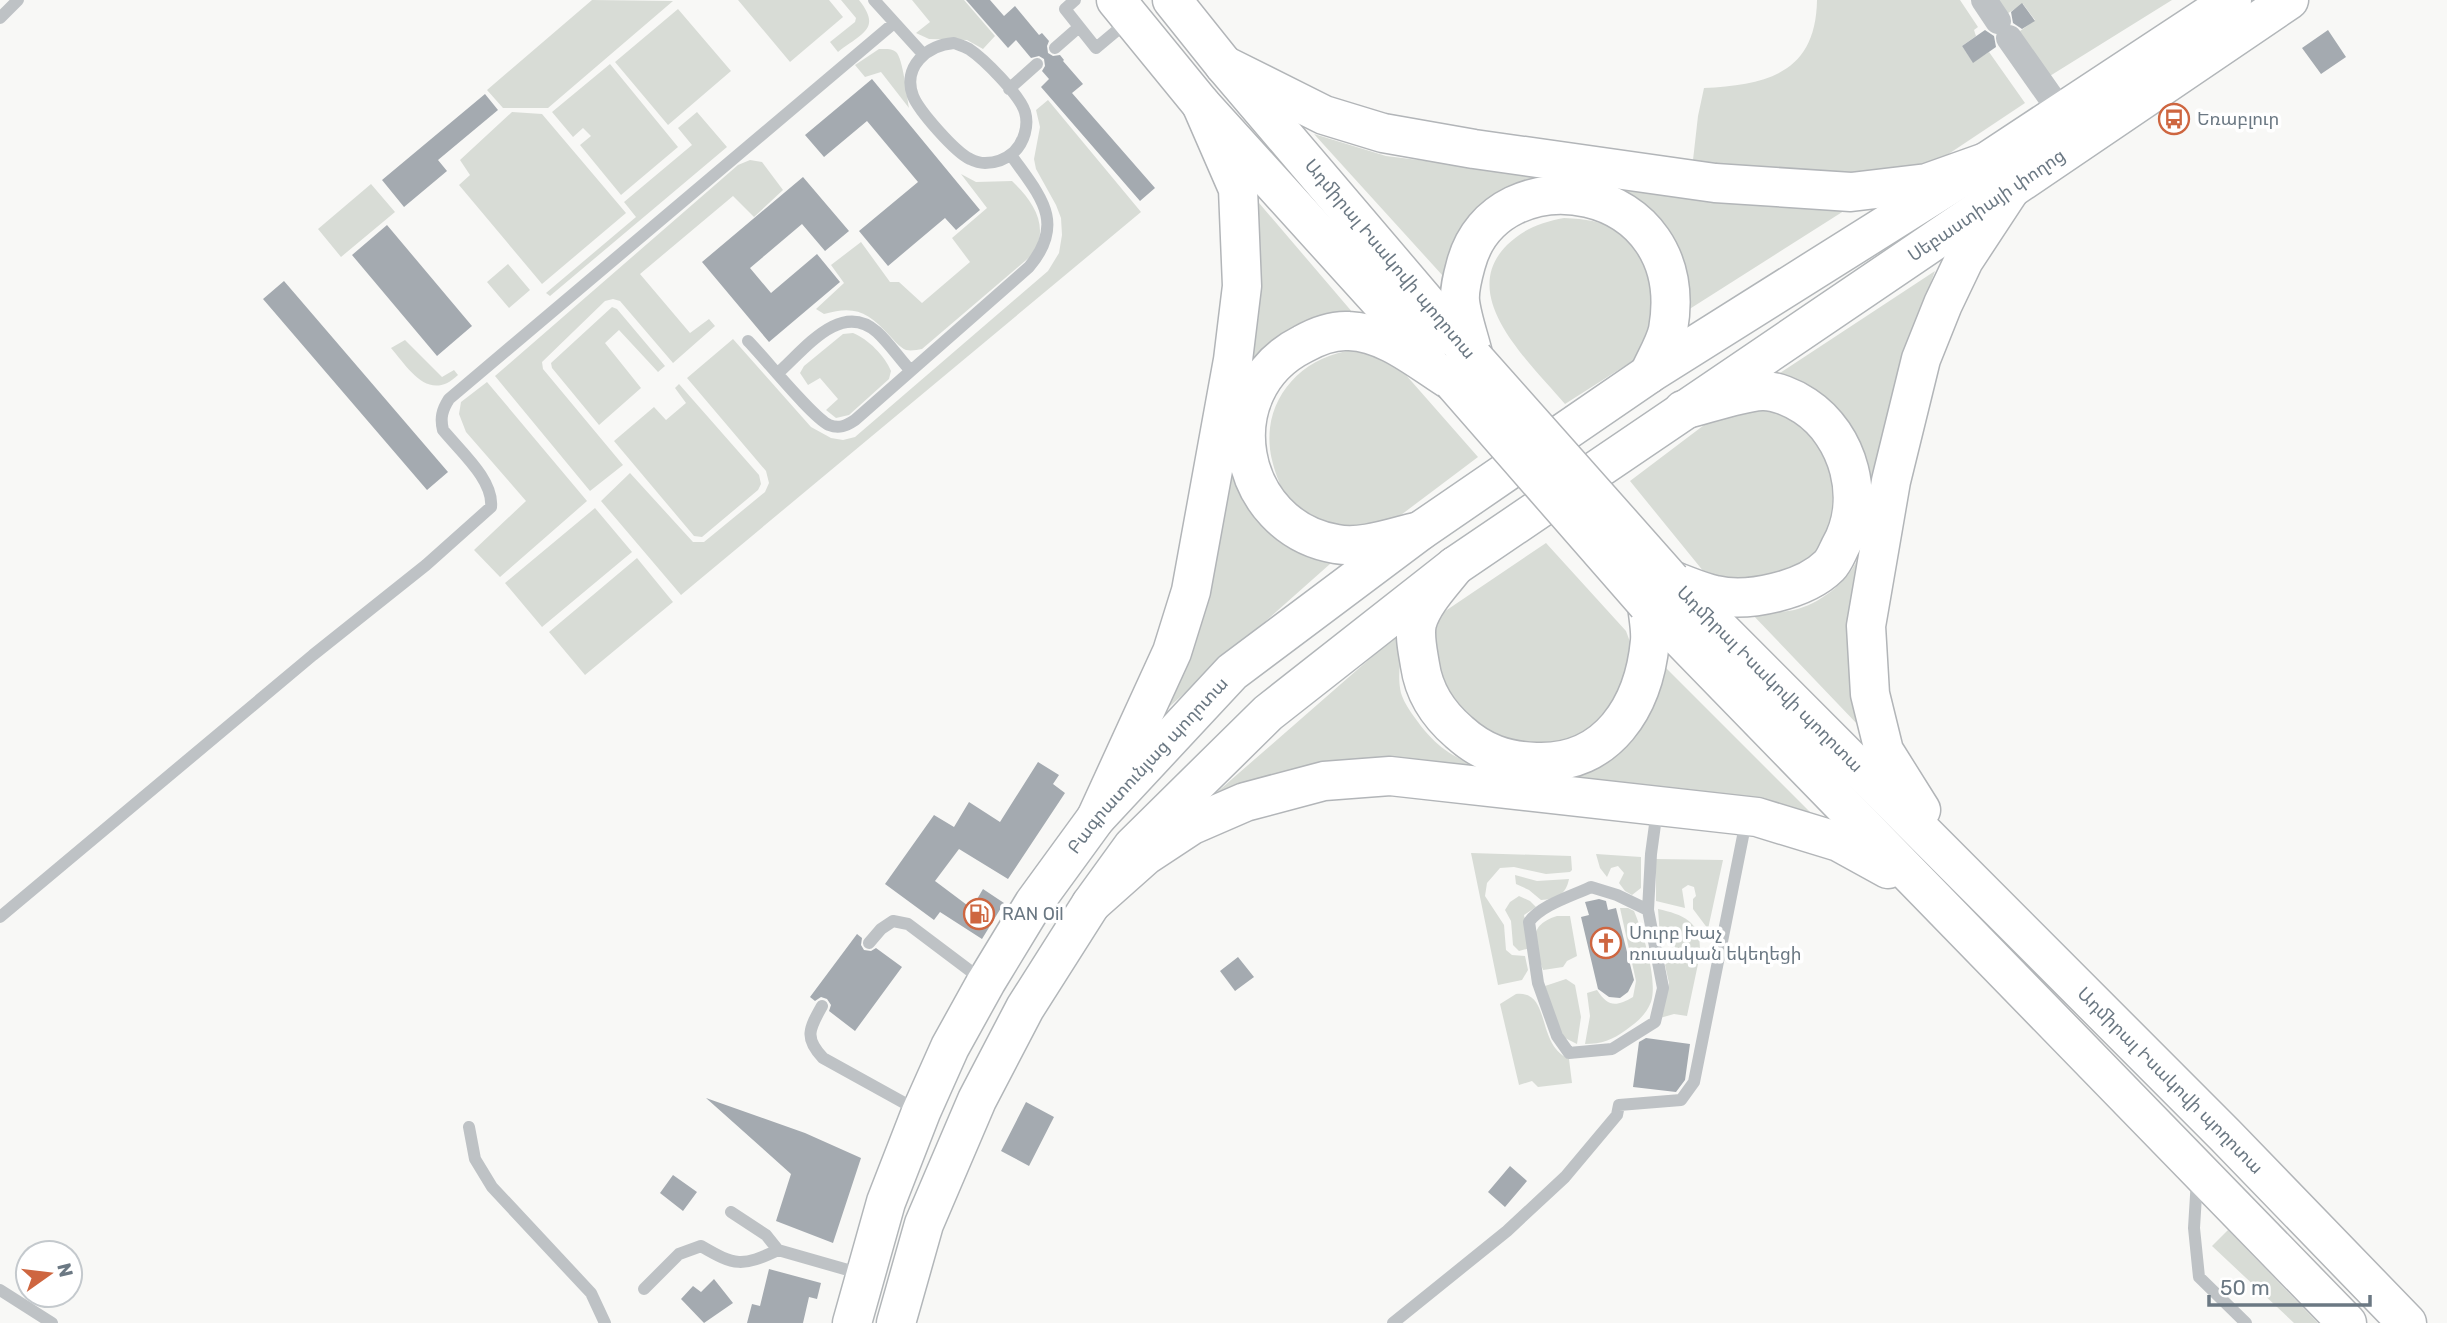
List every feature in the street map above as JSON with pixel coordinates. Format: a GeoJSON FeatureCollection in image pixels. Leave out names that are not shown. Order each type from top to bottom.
{"type":"FeatureCollection","features":[{"type":"Feature","properties":{"kind":"main road","name":"Ադմիրալ Իսակովի պողոտա"},"geometry":{"type":"LineString","coordinates":[[1172,0],[1464,370],[1659,592],[1925,889],[2347,1323]]}},
{"type":"Feature","properties":{"kind":"main road","name":"Սեբաստիայի փողոց"},"geometry":{"type":"LineString","coordinates":[[1683,410],[1999,174],[2060,112],[2232,0]]}},
{"type":"Feature","properties":{"kind":"main road","name":"Սեբաստիայի փողոց"},"geometry":{"type":"LineString","coordinates":[[1649,374],[1999,174],[2289,0]]}},
{"type":"Feature","properties":{"kind":"main road","name":"Ադմիրալ Իսակովի պողոտա"},"geometry":{"type":"LineString","coordinates":[[1124,9],[1201,104],[1464,370]]}},
{"type":"Feature","properties":{"kind":"main road"},"geometry":{"type":"LineString","coordinates":[[1224,65],[1324,115],[1383,133],[1474,149],[1715,183],[1852,192],[1999,174],[1921,359],[1891,481],[1866,626],[1870,694],[1884,751],[1960,871]]}},
{"type":"Feature","properties":{"kind":"main road"},"geometry":{"type":"LineString","coordinates":[[1097,818],[1172,652],[1191,590],[1233,360],[1242,286],[1238,189],[1201,104]]}},
{"type":"Feature","properties":{"kind":"main road"},"geometry":{"type":"LineString","coordinates":[[1420,531],[1356,545],[1336,544],[1295,529],[1263,497],[1253,478],[1245,448],[1248,411],[1262,381],[1281,359],[1297,347],[1329,333],[1347,330],[1367,333],[1464,370],[1460,300],[1470,249],[1498,215],[1518,205],[1559,195],[1579,196],[1600,200],[1619,208],[1636,220],[1650,235],[1666,266],[1671,298],[1668,332],[1649,374]]}},
{"type":"Feature","properties":{"kind":"main road","name":"Բագրատունյաց պողոտա"},"geometry":{"type":"LineString","coordinates":[[848,1322],[865,1276],[886,1202],[950,1047],[1034,903],[1097,818],[1232,673],[1420,531],[1649,374]]}},
{"type":"Feature","properties":{"kind":"main road"},"geometry":{"type":"LineString","coordinates":[[896,1323],[924,1224],[977,1100],[1024,1008],[1091,904],[1133,846],[1268,713],[1455,566],[1683,410],[1762,390],[1793,398],[1821,416],[1847,458],[1852,505],[1843,541],[1830,565],[1800,585],[1759,596],[1733,598],[1659,592],[1640,689],[1629,713],[1614,733],[1572,759],[1546,762],[1505,759],[1487,752],[1448,723],[1432,703],[1422,677],[1416,627],[1421,612],[1455,566]]}},
{"type":"Feature","properties":{"kind":"main road","name":"Ադմիրալ Իսակովի պողոտա"},"geometry":{"type":"LineString","coordinates":[[1659,592],[1960,871],[2225,1135],[2407,1323]]}},
{"type":"Feature","properties":{"kind":"main road"},"geometry":{"type":"LineString","coordinates":[[1091,904],[1145,856],[1192,825],[1245,802],[1324,782],[1390,776],[1747,816],[1839,842],[1925,889]]}},
{"type":"Feature","properties":{"kind":"street"},"geometry":{"type":"LineString","coordinates":[[1997,20],[2060,112]]}},
{"type":"Feature","properties":{"kind":"lane"},"geometry":{"type":"LineString","coordinates":[[0,18],[18,0]]}},
{"type":"Feature","properties":{"kind":"lane"},"geometry":{"type":"LineString","coordinates":[[874,0],[923,54]]}},
{"type":"Feature","properties":{"kind":"lane"},"geometry":{"type":"LineString","coordinates":[[1075,0],[1065,9],[1096,48],[1124,9]]}},
{"type":"Feature","properties":{"kind":"lane"},"geometry":{"type":"LineString","coordinates":[[0,917],[313,654],[426,565],[491,507],[489,486],[443,430],[442,410],[449,399],[894,23]]}},
{"type":"Feature","properties":{"kind":"lane"},"geometry":{"type":"LineString","coordinates":[[1055,48],[1079,27]]}},
{"type":"Feature","properties":{"kind":"lane"},"geometry":{"type":"LineString","coordinates":[[954,43],[966,47],[1009,89],[1025,112],[1027,125],[1024,138],[1011,155],[996,162],[983,163],[960,152],[918,107],[910,82],[913,69],[923,54],[941,44],[954,43]]}},
{"type":"Feature","properties":{"kind":"lane"},"geometry":{"type":"LineString","coordinates":[[1009,89],[1037,64]]}},
{"type":"Feature","properties":{"kind":"lane"},"geometry":{"type":"LineString","coordinates":[[748,341],[820,419],[837,427],[855,420],[1029,267],[1043,249],[1048,229],[1044,205],[1011,155]]}},
{"type":"Feature","properties":{"kind":"lane"},"geometry":{"type":"LineString","coordinates":[[778,373],[832,326],[845,320],[856,320],[869,326],[910,370]]}},
{"type":"Feature","properties":{"kind":"lane"},"geometry":{"type":"LineString","coordinates":[[1648,910],[1617,895],[1591,887],[1547,908],[1529,922],[1538,982],[1557,1036],[1569,1053],[1612,1049],[1655,1022],[1663,988],[1648,910],[1657,806]]}},
{"type":"Feature","properties":{"kind":"lane"},"geometry":{"type":"LineString","coordinates":[[1393,1323],[1507,1231],[1565,1177],[1617,1115],[1619,1105],[1681,1100],[1694,1082],[1747,816]]}},
{"type":"Feature","properties":{"kind":"lane"},"geometry":{"type":"LineString","coordinates":[[869,943],[881,929],[893,921],[908,924],[986,982]]}},
{"type":"Feature","properties":{"kind":"lane"},"geometry":{"type":"LineString","coordinates":[[822,1006],[809,1038],[814,1049],[823,1058],[921,1112]]}},
{"type":"Feature","properties":{"kind":"lane"},"geometry":{"type":"LineString","coordinates":[[469,1127],[475,1159],[492,1186],[591,1293],[605,1323]]}},
{"type":"Feature","properties":{"kind":"lane"},"geometry":{"type":"LineString","coordinates":[[2198,1171],[2194,1228],[2199,1277],[2246,1323]]}},
{"type":"Feature","properties":{"kind":"lane"},"geometry":{"type":"LineString","coordinates":[[731,1212],[766,1235],[778,1250],[865,1276]]}},
{"type":"Feature","properties":{"kind":"lane"},"geometry":{"type":"LineString","coordinates":[[644,1289],[679,1254],[701,1246],[724,1260],[741,1263],[754,1261],[778,1250]]}},
{"type":"Feature","properties":{"kind":"lane"},"geometry":{"type":"LineString","coordinates":[[0,1290],[51,1323]]}},
{"type":"Feature","properties":{"kind":"shaded area"},"geometry":{"type":"Polygon","coordinates":[[[592,0],[673,1],[548,108],[503,108],[487,90],[592,0]]]}},
{"type":"Feature","properties":{"kind":"shaded area"},"geometry":{"type":"Polygon","coordinates":[[[738,0],[829,0],[843,17],[790,62],[738,0]]]}},
{"type":"Feature","properties":{"kind":"shaded area"},"geometry":{"type":"Polygon","coordinates":[[[841,0],[859,0],[866,10],[869,24],[861,35],[838,52],[830,42],[855,22],[856,18],[841,0]]]}},
{"type":"Feature","properties":{"kind":"shaded area"},"geometry":{"type":"Polygon","coordinates":[[[912,0],[964,0],[995,36],[983,49],[967,40],[929,39],[916,33],[930,22],[912,0]]]}},
{"type":"Feature","properties":{"kind":"shaded area"},"geometry":{"type":"Polygon","coordinates":[[[1817,0],[1960,0],[1978,27],[1974,30],[1976,36],[1962,46],[1973,62],[1989,52],[2025,103],[1947,155],[1912,169],[1862,177],[1705,167],[1693,160],[1704,88],[1748,83],[1784,70],[1808,44],[1817,0]]]}},
{"type":"Feature","properties":{"kind":"shaded area"},"geometry":{"type":"Polygon","coordinates":[[[1995,0],[2172,0],[2045,79],[2016,34],[2035,20],[2023,4],[2005,15],[1995,0]]]}},
{"type":"Feature","properties":{"kind":"shaded area"},"geometry":{"type":"Polygon","coordinates":[[[678,9],[731,71],[668,125],[615,62],[678,9]]]}},
{"type":"Feature","properties":{"kind":"shaded area"},"geometry":{"type":"Polygon","coordinates":[[[879,49],[896,52],[903,69],[909,108],[881,72],[865,77],[855,65],[879,49]]]}},
{"type":"Feature","properties":{"kind":"shaded area"},"geometry":{"type":"Polygon","coordinates":[[[610,64],[678,147],[621,195],[580,145],[591,136],[583,128],[573,137],[552,112],[610,64]]]}},
{"type":"Feature","properties":{"kind":"shaded area"},"geometry":{"type":"Polygon","coordinates":[[[1048,100],[1141,212],[681,595],[601,501],[630,473],[693,542],[704,542],[765,492],[769,483],[766,471],[687,378],[733,339],[811,427],[831,438],[843,440],[855,437],[1048,271],[1059,253],[1061,218],[1036,169],[1034,159],[1040,127],[1036,110],[1048,100]]]}},
{"type":"Feature","properties":{"kind":"shaded area"},"geometry":{"type":"Polygon","coordinates":[[[512,112],[542,114],[626,213],[542,284],[459,185],[470,175],[460,160],[512,112]]]}},
{"type":"Feature","properties":{"kind":"shaded area"},"geometry":{"type":"Polygon","coordinates":[[[697,112],[727,147],[550,296],[546,293],[636,217],[624,202],[692,145],[678,128],[697,112]]]}},
{"type":"Feature","properties":{"kind":"shaded area"},"geometry":{"type":"Polygon","coordinates":[[[1314,134],[1386,156],[1532,174],[1858,202],[1688,310],[1681,268],[1543,185],[1453,287],[1314,134]]]}},
{"type":"Feature","properties":{"kind":"shaded area"},"geometry":{"type":"Polygon","coordinates":[[[750,160],[762,162],[783,190],[754,217],[733,196],[640,274],[690,333],[709,319],[715,326],[673,363],[620,301],[613,299],[605,301],[542,362],[543,369],[623,465],[590,491],[495,376],[738,165],[750,160]]]}},
{"type":"Feature","properties":{"kind":"shaded area"},"geometry":{"type":"Polygon","coordinates":[[[961,174],[976,182],[1012,181],[1020,189],[1033,206],[1040,225],[1040,234],[1032,255],[922,349],[903,349],[881,327],[860,312],[844,310],[824,314],[816,309],[844,283],[831,265],[861,242],[890,282],[899,282],[922,303],[970,262],[952,238],[987,208],[961,174]]]}},
{"type":"Feature","properties":{"kind":"shaded area"},"geometry":{"type":"Polygon","coordinates":[[[1242,183],[1359,320],[1323,322],[1235,442],[1339,556],[1142,731],[1165,691],[1242,183]]]}},
{"type":"Feature","properties":{"kind":"shaded area"},"geometry":{"type":"Polygon","coordinates":[[[371,184],[395,212],[341,257],[318,229],[371,184]]]}},
{"type":"Feature","properties":{"kind":"shaded area"},"geometry":{"type":"Polygon","coordinates":[[[1564,218],[1600,223],[1613,228],[1632,245],[1658,287],[1645,353],[1565,404],[1518,350],[1504,329],[1494,308],[1489,286],[1493,265],[1507,245],[1533,227],[1564,218]]]}},
{"type":"Feature","properties":{"kind":"shaded area"},"geometry":{"type":"Polygon","coordinates":[[[508,264],[530,290],[509,308],[487,282],[508,264]]]}},
{"type":"Feature","properties":{"kind":"shaded area"},"geometry":{"type":"Polygon","coordinates":[[[1935,271],[1909,343],[1872,519],[1881,749],[1750,612],[1794,610],[1813,603],[1831,591],[1846,577],[1857,560],[1869,512],[1774,377],[1935,271]]]}},
{"type":"Feature","properties":{"kind":"shaded area"},"geometry":{"type":"Polygon","coordinates":[[[612,307],[617,309],[665,366],[658,372],[619,330],[605,343],[641,388],[599,425],[552,368],[551,363],[612,307]]]}},
{"type":"Feature","properties":{"kind":"shaded area"},"geometry":{"type":"Polygon","coordinates":[[[853,333],[875,349],[891,371],[889,379],[849,415],[836,418],[826,410],[838,399],[820,378],[808,385],[800,373],[804,366],[843,334],[853,333]]]}},
{"type":"Feature","properties":{"kind":"shaded area"},"geometry":{"type":"Polygon","coordinates":[[[405,340],[442,377],[454,370],[458,375],[448,383],[438,386],[420,380],[391,348],[405,340]]]}},
{"type":"Feature","properties":{"kind":"shaded area"},"geometry":{"type":"Polygon","coordinates":[[[1354,350],[1391,358],[1478,457],[1381,530],[1335,534],[1298,508],[1283,490],[1273,464],[1271,423],[1276,405],[1299,374],[1333,355],[1354,350]]]}},
{"type":"Feature","properties":{"kind":"shaded area"},"geometry":{"type":"Polygon","coordinates":[[[487,382],[587,501],[500,577],[474,550],[526,501],[466,432],[459,414],[461,402],[487,382]]]}},
{"type":"Feature","properties":{"kind":"shaded area"},"geometry":{"type":"Polygon","coordinates":[[[679,384],[759,475],[761,484],[758,490],[702,537],[694,536],[614,441],[654,407],[666,420],[686,403],[675,388],[679,384]]]}},
{"type":"Feature","properties":{"kind":"shaded area"},"geometry":{"type":"Polygon","coordinates":[[[1756,408],[1790,419],[1806,429],[1818,442],[1834,475],[1836,511],[1813,559],[1749,589],[1704,572],[1630,481],[1716,416],[1756,408]]]}},
{"type":"Feature","properties":{"kind":"shaded area"},"geometry":{"type":"Polygon","coordinates":[[[595,508],[632,552],[542,627],[505,583],[595,508]]]}},
{"type":"Feature","properties":{"kind":"shaded area"},"geometry":{"type":"Polygon","coordinates":[[[1546,543],[1626,631],[1633,650],[1631,670],[1604,722],[1552,750],[1475,732],[1441,684],[1432,620],[1546,543]]]}},
{"type":"Feature","properties":{"kind":"shaded area"},"geometry":{"type":"Polygon","coordinates":[[[637,558],[673,602],[585,675],[549,632],[637,558]]]}},
{"type":"Feature","properties":{"kind":"shaded area"},"geometry":{"type":"Polygon","coordinates":[[[1405,628],[1400,669],[1402,697],[1432,739],[1462,759],[1495,768],[1554,772],[1658,660],[1811,813],[1532,781],[1200,807],[1405,628]]]}},
{"type":"Feature","properties":{"kind":"shaded area"},"geometry":{"type":"Polygon","coordinates":[[[1471,853],[1571,856],[1570,872],[1546,874],[1514,867],[1500,868],[1487,883],[1485,896],[1504,925],[1506,950],[1512,955],[1525,956],[1528,970],[1522,980],[1498,985],[1471,853]]]}},
{"type":"Feature","properties":{"kind":"shaded area"},"geometry":{"type":"Polygon","coordinates":[[[1596,854],[1641,857],[1641,888],[1632,895],[1625,891],[1619,883],[1624,873],[1618,866],[1611,868],[1607,877],[1600,868],[1596,854]]]}},
{"type":"Feature","properties":{"kind":"shaded area"},"geometry":{"type":"Polygon","coordinates":[[[1656,859],[1723,860],[1708,929],[1693,909],[1693,899],[1696,896],[1694,887],[1688,885],[1682,889],[1685,908],[1656,901],[1656,859]]]}},
{"type":"Feature","properties":{"kind":"shaded area"},"geometry":{"type":"Polygon","coordinates":[[[1515,875],[1537,881],[1569,879],[1560,895],[1541,900],[1516,884],[1515,875]]]}},
{"type":"Feature","properties":{"kind":"shaded area"},"geometry":{"type":"Polygon","coordinates":[[[1519,896],[1536,907],[1524,915],[1530,948],[1519,951],[1513,945],[1511,921],[1505,910],[1510,902],[1519,896]]]}},
{"type":"Feature","properties":{"kind":"shaded area"},"geometry":{"type":"Polygon","coordinates":[[[1620,908],[1634,911],[1641,931],[1653,981],[1651,1002],[1640,1018],[1621,1033],[1602,1042],[1585,1044],[1590,1016],[1587,993],[1597,990],[1605,1000],[1613,1004],[1633,997],[1636,981],[1620,908]]]}},
{"type":"Feature","properties":{"kind":"shaded area"},"geometry":{"type":"Polygon","coordinates":[[[1658,909],[1677,914],[1691,923],[1699,936],[1699,956],[1677,951],[1673,943],[1660,937],[1658,909]]]}},
{"type":"Feature","properties":{"kind":"shaded area"},"geometry":{"type":"Polygon","coordinates":[[[1557,916],[1570,916],[1577,956],[1567,961],[1563,967],[1543,970],[1535,945],[1536,931],[1547,920],[1557,916]]]}},
{"type":"Feature","properties":{"kind":"shaded area"},"geometry":{"type":"Polygon","coordinates":[[[1671,958],[1698,964],[1687,1016],[1674,1014],[1660,1018],[1669,983],[1665,965],[1671,958]]]}},
{"type":"Feature","properties":{"kind":"shaded area"},"geometry":{"type":"Polygon","coordinates":[[[1566,979],[1575,985],[1581,1017],[1577,1044],[1560,1032],[1545,986],[1566,979]]]}},
{"type":"Feature","properties":{"kind":"shaded area"},"geometry":{"type":"Polygon","coordinates":[[[1516,994],[1527,995],[1535,1000],[1551,1042],[1558,1052],[1569,1059],[1572,1083],[1538,1087],[1532,1081],[1519,1085],[1500,1004],[1516,994]]]}},
{"type":"Feature","properties":{"kind":"shaded area"},"geometry":{"type":"Polygon","coordinates":[[[2228,1230],[2318,1323],[2294,1323],[2212,1246],[2228,1230]]]}},
{"type":"Feature","properties":{"kind":"building"},"geometry":{"type":"Polygon","coordinates":[[[966,0],[990,0],[1004,16],[1015,6],[1039,35],[1042,33],[1049,41],[1048,53],[1053,56],[1060,55],[1083,84],[1072,93],[1155,188],[1140,201],[1041,87],[1049,79],[1042,71],[1045,66],[1044,59],[1039,56],[1031,58],[1016,40],[1008,48],[966,0]]]}},
{"type":"Feature","properties":{"kind":"building"},"geometry":{"type":"Polygon","coordinates":[[[2022,3],[2035,21],[2022,29],[2013,23],[2011,12],[2022,3]]]}},
{"type":"Feature","properties":{"kind":"building"},"geometry":{"type":"Polygon","coordinates":[[[1985,30],[1994,36],[1996,47],[1973,63],[1962,46],[1985,30]]]}},
{"type":"Feature","properties":{"kind":"building"},"geometry":{"type":"Polygon","coordinates":[[[2328,30],[2346,57],[2321,74],[2302,48],[2328,30]]]}},
{"type":"Feature","properties":{"kind":"building"},"geometry":{"type":"Polygon","coordinates":[[[872,79],[980,210],[956,230],[945,218],[888,266],[859,231],[918,182],[867,121],[824,157],[805,135],[872,79]]]}},
{"type":"Feature","properties":{"kind":"building"},"geometry":{"type":"Polygon","coordinates":[[[485,94],[498,110],[438,160],[447,171],[404,207],[382,180],[485,94]]]}},
{"type":"Feature","properties":{"kind":"building"},"geometry":{"type":"Polygon","coordinates":[[[803,177],[849,231],[825,251],[802,224],[750,268],[771,293],[817,254],[840,282],[769,342],[702,262],[803,177]]]}},
{"type":"Feature","properties":{"kind":"building"},"geometry":{"type":"Polygon","coordinates":[[[387,225],[472,326],[437,356],[352,255],[387,225]]]}},
{"type":"Feature","properties":{"kind":"building"},"geometry":{"type":"Polygon","coordinates":[[[284,281],[448,472],[427,490],[263,299],[284,281]]]}},
{"type":"Feature","properties":{"kind":"building"},"geometry":{"type":"Polygon","coordinates":[[[1038,762],[1059,775],[1053,784],[1065,793],[1008,879],[959,849],[935,881],[967,905],[968,903],[973,906],[983,889],[1004,903],[982,939],[940,912],[934,920],[885,884],[934,815],[954,827],[969,802],[1000,822],[1038,762]]]}},
{"type":"Feature","properties":{"kind":"building","name":"Սուրբ Խաչ ռուսական եկեղեցի"},"geometry":{"type":"Polygon","coordinates":[[[1599,899],[1606,901],[1608,910],[1616,908],[1634,980],[1628,992],[1620,998],[1609,997],[1598,989],[1581,917],[1589,915],[1585,902],[1599,899]]]}},
{"type":"Feature","properties":{"kind":"building"},"geometry":{"type":"Polygon","coordinates":[[[857,934],[862,938],[861,945],[864,950],[871,951],[876,948],[902,967],[855,1031],[829,1011],[831,1005],[827,999],[821,997],[815,1001],[810,997],[857,934]]]}},
{"type":"Feature","properties":{"kind":"building"},"geometry":{"type":"Polygon","coordinates":[[[1238,957],[1254,977],[1235,991],[1220,971],[1238,957]]]}},
{"type":"Feature","properties":{"kind":"building"},"geometry":{"type":"Polygon","coordinates":[[[1646,1038],[1690,1044],[1685,1080],[1676,1092],[1633,1087],[1639,1042],[1646,1038]]]}},
{"type":"Feature","properties":{"kind":"building"},"geometry":{"type":"Polygon","coordinates":[[[706,1098],[805,1133],[861,1158],[833,1243],[776,1221],[791,1174],[706,1098]]]}},
{"type":"Feature","properties":{"kind":"building"},"geometry":{"type":"Polygon","coordinates":[[[1026,1102],[1054,1117],[1029,1166],[1001,1151],[1026,1102]]]}},
{"type":"Feature","properties":{"kind":"building"},"geometry":{"type":"Polygon","coordinates":[[[1510,1166],[1527,1181],[1505,1207],[1488,1192],[1510,1166]]]}},
{"type":"Feature","properties":{"kind":"building"},"geometry":{"type":"Polygon","coordinates":[[[673,1175],[697,1192],[683,1211],[660,1193],[673,1175]]]}},
{"type":"Feature","properties":{"kind":"building"},"geometry":{"type":"Polygon","coordinates":[[[769,1269],[821,1283],[817,1299],[809,1297],[803,1323],[747,1323],[752,1304],[760,1306],[769,1269]]]}},
{"type":"Feature","properties":{"kind":"building"},"geometry":{"type":"Polygon","coordinates":[[[714,1279],[733,1303],[704,1323],[681,1299],[693,1286],[701,1292],[714,1279]]]}},
{"type":"Feature","properties":{"kind":"place","name":"Եռաբլուր"},"geometry":{"type":"Point","coordinates":[2174,119]}},
{"type":"Feature","properties":{"kind":"place","name":"RAN Oil"},"geometry":{"type":"Point","coordinates":[979,914]}},
{"type":"Feature","properties":{"kind":"place","name":"Սուրբ Խաչ ռուսական եկեղեցի"},"geometry":{"type":"Point","coordinates":[1606,943]}}]}
